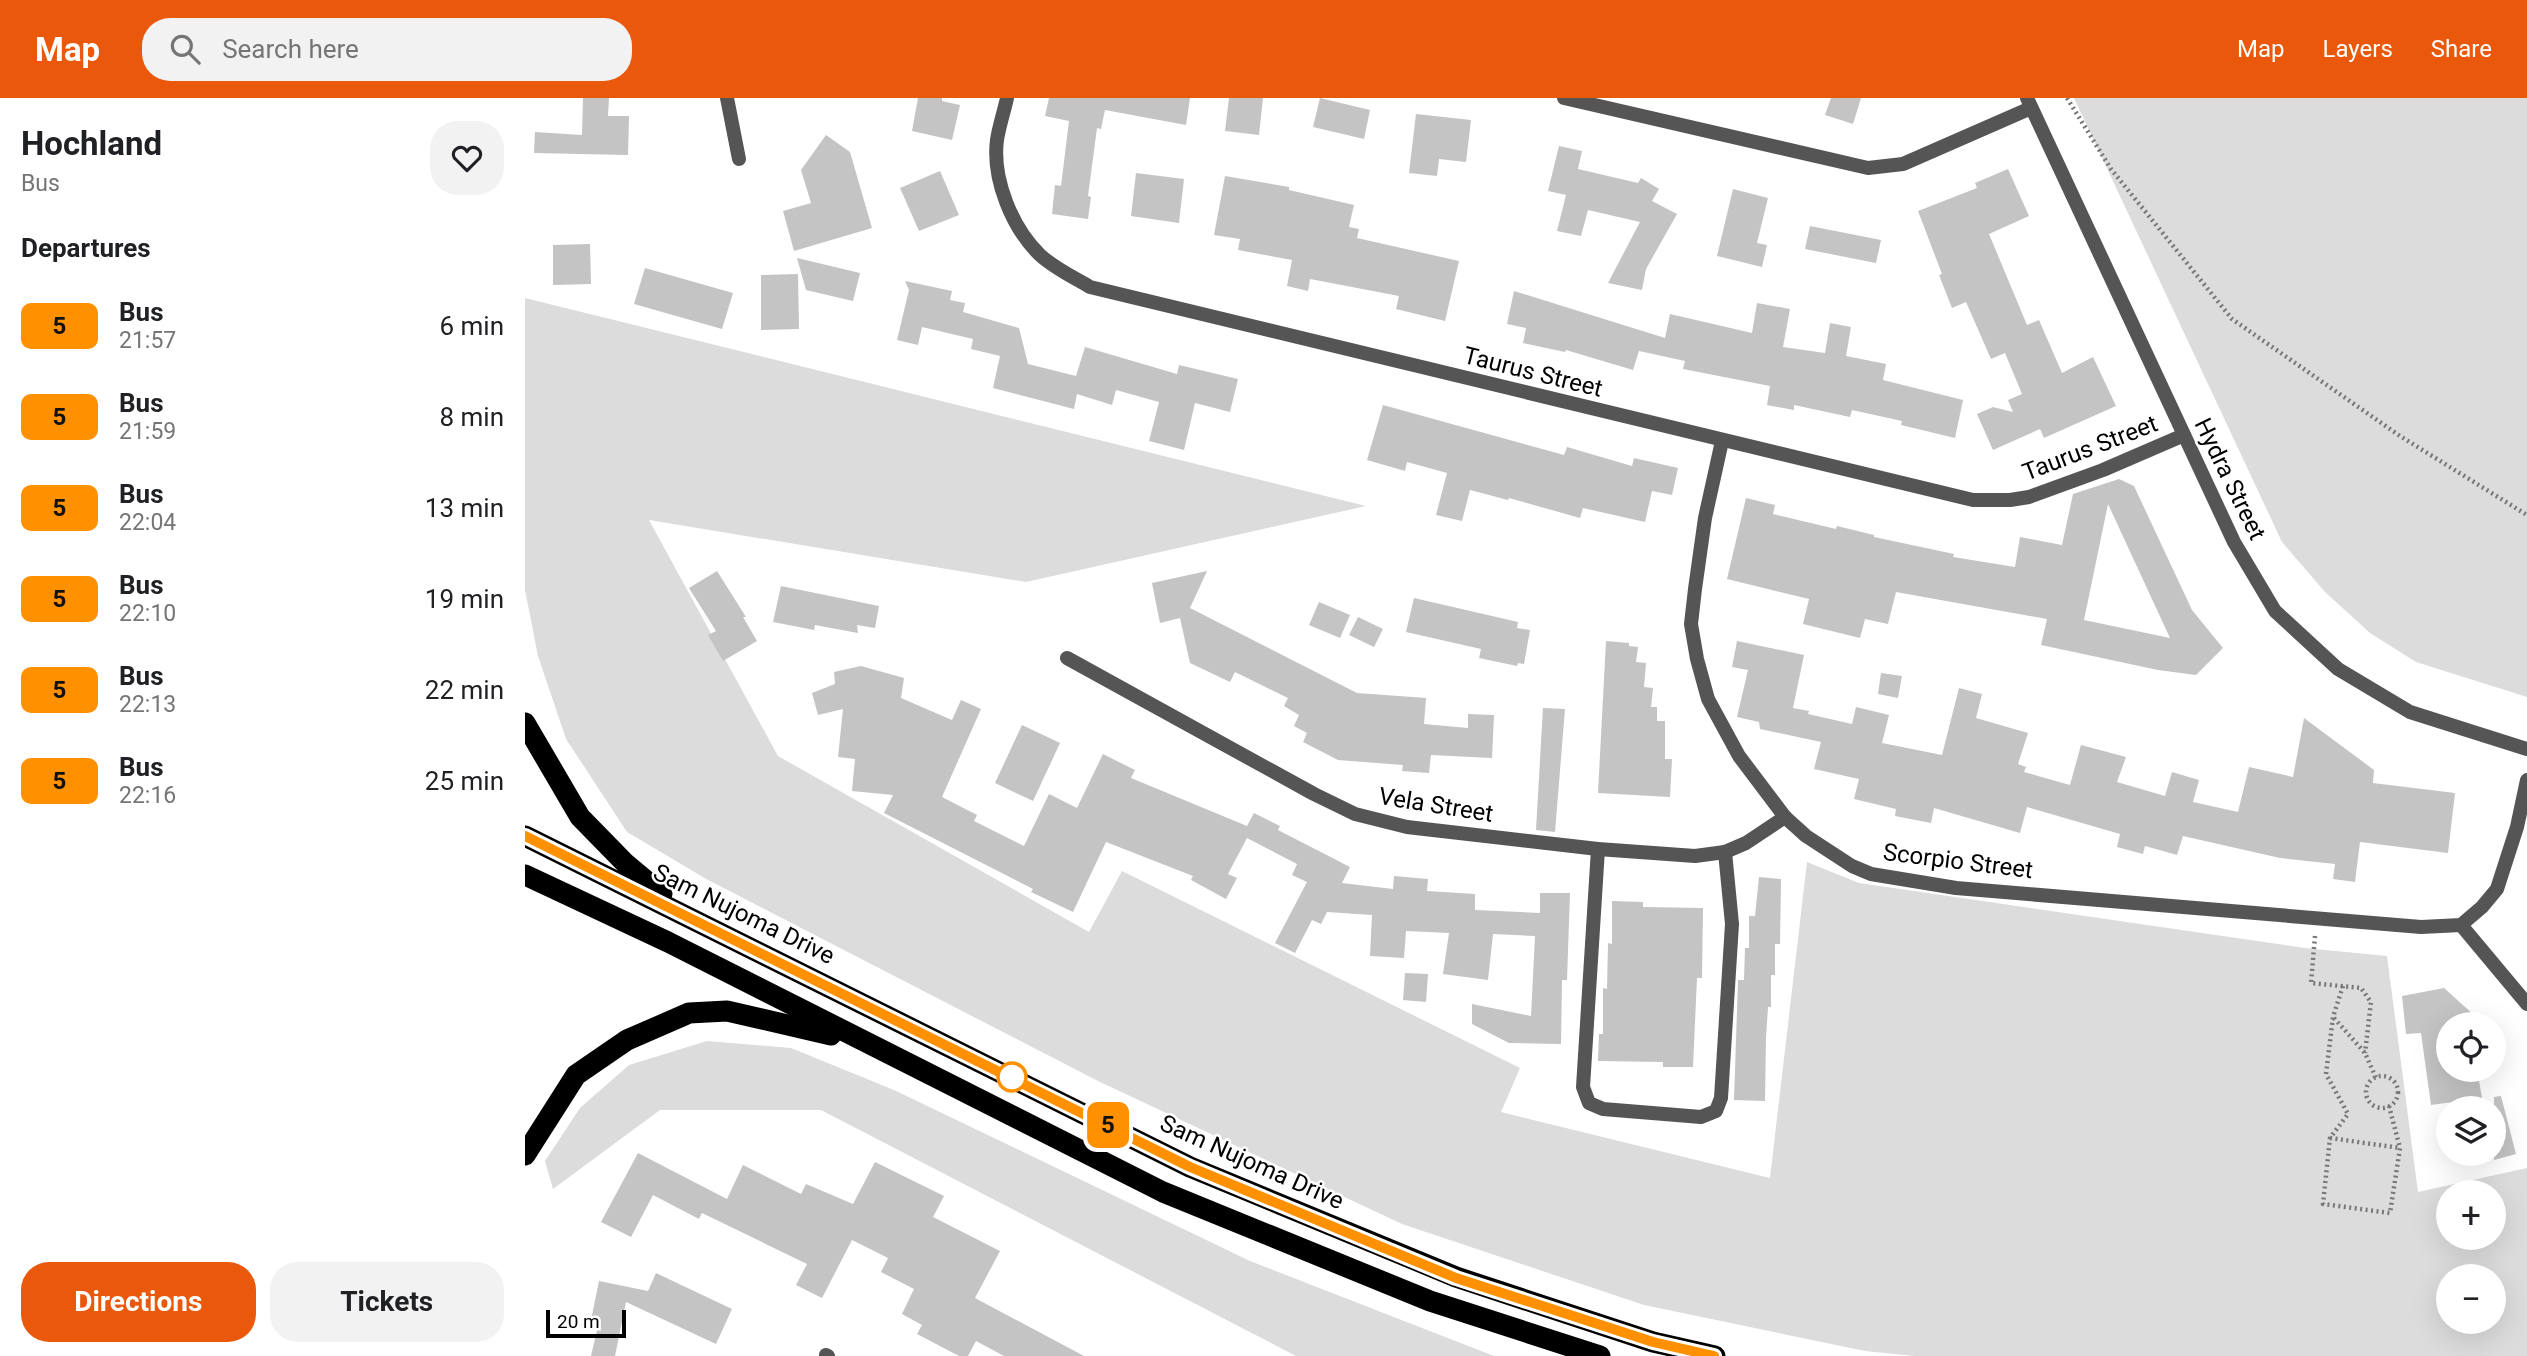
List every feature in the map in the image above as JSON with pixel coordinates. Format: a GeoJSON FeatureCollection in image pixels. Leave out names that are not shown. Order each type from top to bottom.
{"type":"FeatureCollection","features":[{"type":"Feature","properties":{"kind":"highway"},"geometry":{"type":"LineString","coordinates":[[525,723],[580,817],[625,863],[689,916]]}},
{"type":"Feature","properties":{"kind":"highway","name":"Sam Nujoma Drive"},"geometry":{"type":"LineString","coordinates":[[525,836],[1190,1167],[1456,1278],[1653,1342],[1715,1356]]}},
{"type":"Feature","properties":{"kind":"highway"},"geometry":{"type":"LineString","coordinates":[[525,875],[668,942],[1163,1192],[1430,1301],[1600,1356]]}},
{"type":"Feature","properties":{"kind":"highway"},"geometry":{"type":"LineString","coordinates":[[525,1155],[576,1075],[627,1040],[689,1013],[727,1011],[864,1042]]}},
{"type":"Feature","properties":{"kind":"street"},"geometry":{"type":"LineString","coordinates":[[727,98],[739,159]]}},
{"type":"Feature","properties":{"kind":"street","name":"Taurus Street"},"geometry":{"type":"LineString","coordinates":[[1007,98],[997,142],[997,175],[1011,214],[1038,254],[1090,287],[1973,500],[2010,500],[2049,491],[2184,435]]}},
{"type":"Feature","properties":{"kind":"street"},"geometry":{"type":"LineString","coordinates":[[1564,98],[1868,168],[1903,164],[2029,103]]}},
{"type":"Feature","properties":{"kind":"street","name":"Hydra Street"},"geometry":{"type":"LineString","coordinates":[[2029,103],[2247,567],[2275,611],[2338,669],[2410,712],[2527,749]]}},
{"type":"Feature","properties":{"kind":"street","name":"Scorpio Street"},"geometry":{"type":"LineString","coordinates":[[1722,441],[1705,518],[1692,624],[1697,659],[1708,699],[1739,757],[1785,817],[1806,836],[1851,866],[1871,874],[1956,888],[2421,927],[2461,925]]}},
{"type":"Feature","properties":{"kind":"street","name":"Vela Street"},"geometry":{"type":"LineString","coordinates":[[1067,658],[1314,794],[1355,814],[1407,827],[1598,849],[1695,856],[1725,852],[1747,843],[1785,817]]}},
{"type":"Feature","properties":{"kind":"street"},"geometry":{"type":"LineString","coordinates":[[2527,780],[2517,827],[2497,889],[2482,907],[2461,925],[2527,1004]]}},
{"type":"Feature","properties":{"kind":"street"},"geometry":{"type":"LineString","coordinates":[[1598,849],[1583,1087],[1589,1103],[1602,1109],[1701,1117],[1716,1111],[1721,1098],[1732,924],[1725,852]]}},
{"type":"Feature","properties":{"kind":"path"},"geometry":{"type":"LineString","coordinates":[[2067,98],[2111,169],[2232,319],[2400,436],[2527,515]]}},
{"type":"Feature","properties":{"kind":"path"},"geometry":{"type":"LineString","coordinates":[[2316,918],[2311,983],[2361,988],[2371,1002],[2365,1053]]}},
{"type":"Feature","properties":{"kind":"path"},"geometry":{"type":"LineString","coordinates":[[2343,986],[2333,1017],[2326,1074],[2348,1114],[2330,1138],[2323,1204],[2390,1213],[2400,1148],[2389,1107]]}},
{"type":"Feature","properties":{"kind":"path"},"geometry":{"type":"LineString","coordinates":[[2333,1017],[2365,1053],[2376,1078]]}},
{"type":"Feature","properties":{"kind":"path"},"geometry":{"type":"LineString","coordinates":[[2388,1077],[2397,1088],[2397,1098],[2389,1107],[2378,1108],[2370,1104],[2366,1097],[2366,1087],[2376,1078],[2388,1077]]}},
{"type":"Feature","properties":{"kind":"path"},"geometry":{"type":"LineString","coordinates":[[2330,1138],[2400,1148]]}},
{"type":"Feature","properties":{"kind":"shaded area"},"geometry":{"type":"Polygon","coordinates":[[[2074,98],[2527,98],[2527,697],[2416,662],[2370,633],[2325,592],[2282,542],[2074,98]]]}},
{"type":"Feature","properties":{"kind":"shaded area"},"geometry":{"type":"Polygon","coordinates":[[[525,298],[1366,506],[1026,582],[649,520],[778,756],[1089,932],[1122,871],[1520,1068],[1501,1112],[1770,1178],[1807,862],[1859,883],[2305,948],[2387,956],[2418,1192],[2436,1188],[2436,1250],[2506,1250],[2506,1180],[2472,1180],[2527,1168],[2527,1356],[1914,1356],[1865,1351],[1644,1305],[1402,1224],[1098,1081],[708,880],[627,832],[566,739],[538,656],[525,590],[525,298]]]}},
{"type":"Feature","properties":{"kind":"shaded area"},"geometry":{"type":"Polygon","coordinates":[[[707,1041],[791,1048],[894,1090],[1250,1261],[1494,1356],[1296,1356],[821,1110],[660,1110],[553,1189],[545,1161],[580,1108],[629,1065],[707,1041]]]}},
{"type":"Feature","properties":{"kind":"building"},"geometry":{"type":"Polygon","coordinates":[[[583,98],[609,98],[608,116],[629,116],[628,155],[534,153],[535,132],[582,135],[583,98]]]}},
{"type":"Feature","properties":{"kind":"building"},"geometry":{"type":"Polygon","coordinates":[[[918,98],[942,98],[942,101],[960,105],[952,140],[912,131],[918,98]]]}},
{"type":"Feature","properties":{"kind":"building"},"geometry":{"type":"Polygon","coordinates":[[[1049,98],[1190,98],[1186,125],[1105,110],[1101,129],[1097,128],[1088,196],[1091,197],[1088,219],[1052,214],[1055,185],[1061,186],[1069,121],[1045,116],[1049,98]]]}},
{"type":"Feature","properties":{"kind":"building"},"geometry":{"type":"Polygon","coordinates":[[[1229,98],[1263,98],[1259,135],[1225,131],[1229,98]]]}},
{"type":"Feature","properties":{"kind":"building"},"geometry":{"type":"Polygon","coordinates":[[[1320,98],[1370,110],[1364,139],[1313,127],[1320,98]]]}},
{"type":"Feature","properties":{"kind":"building"},"geometry":{"type":"Polygon","coordinates":[[[1831,98],[1861,98],[1853,124],[1825,115],[1831,98]]]}},
{"type":"Feature","properties":{"kind":"building"},"geometry":{"type":"Polygon","coordinates":[[[1416,114],[1471,120],[1466,162],[1439,159],[1437,176],[1409,173],[1416,114]]]}},
{"type":"Feature","properties":{"kind":"building"},"geometry":{"type":"Polygon","coordinates":[[[826,135],[850,152],[872,228],[794,251],[783,211],[811,203],[801,170],[826,135]]]}},
{"type":"Feature","properties":{"kind":"building"},"geometry":{"type":"Polygon","coordinates":[[[1559,146],[1582,151],[1578,169],[1638,183],[1641,178],[1659,189],[1652,201],[1677,214],[1646,269],[1642,290],[1608,283],[1640,222],[1588,210],[1581,236],[1557,231],[1566,195],[1548,191],[1559,146]]]}},
{"type":"Feature","properties":{"kind":"building"},"geometry":{"type":"Polygon","coordinates":[[[2008,169],[2029,216],[1989,234],[2027,325],[2039,320],[2062,373],[2093,357],[2116,406],[2044,438],[2040,429],[1993,450],[1977,414],[1993,407],[2013,412],[2008,400],[2022,394],[2005,353],[1991,359],[1966,302],[1952,308],[1918,211],[1977,188],[1975,183],[2008,169]]]}},
{"type":"Feature","properties":{"kind":"building"},"geometry":{"type":"Polygon","coordinates":[[[940,171],[959,215],[919,231],[900,188],[940,171]]]}},
{"type":"Feature","properties":{"kind":"building"},"geometry":{"type":"Polygon","coordinates":[[[1136,173],[1184,179],[1179,223],[1131,216],[1136,173]]]}},
{"type":"Feature","properties":{"kind":"building"},"geometry":{"type":"Polygon","coordinates":[[[1225,176],[1289,187],[1289,190],[1354,205],[1349,227],[1359,229],[1357,238],[1459,261],[1445,321],[1396,309],[1399,296],[1310,279],[1308,291],[1287,286],[1292,260],[1238,250],[1240,239],[1214,235],[1225,176]]]}},
{"type":"Feature","properties":{"kind":"building"},"geometry":{"type":"Polygon","coordinates":[[[1733,189],[1768,198],[1757,243],[1767,245],[1762,267],[1717,256],[1733,189]]]}},
{"type":"Feature","properties":{"kind":"building"},"geometry":{"type":"Polygon","coordinates":[[[1810,226],[1881,240],[1876,263],[1805,249],[1810,226]]]}},
{"type":"Feature","properties":{"kind":"building"},"geometry":{"type":"Polygon","coordinates":[[[590,244],[591,284],[553,285],[553,245],[590,244]]]}},
{"type":"Feature","properties":{"kind":"building"},"geometry":{"type":"Polygon","coordinates":[[[797,258],[860,273],[853,301],[806,290],[797,258]]]}},
{"type":"Feature","properties":{"kind":"building"},"geometry":{"type":"Polygon","coordinates":[[[645,268],[733,293],[722,329],[634,304],[645,268]]]}},
{"type":"Feature","properties":{"kind":"building"},"geometry":{"type":"Polygon","coordinates":[[[798,274],[799,329],[761,330],[761,275],[798,274]]]}},
{"type":"Feature","properties":{"kind":"building"},"geometry":{"type":"Polygon","coordinates":[[[905,281],[952,291],[950,300],[965,303],[963,312],[1019,328],[1028,364],[1076,376],[1085,347],[1177,374],[1179,365],[1238,379],[1230,412],[1195,403],[1184,450],[1149,441],[1159,402],[1116,390],[1112,405],[1077,394],[1074,409],[993,388],[1000,356],[971,349],[973,339],[922,327],[918,345],[897,340],[909,290],[905,281]]]}},
{"type":"Feature","properties":{"kind":"building"},"geometry":{"type":"Polygon","coordinates":[[[1514,291],[1665,338],[1670,314],[1752,333],[1757,303],[1790,309],[1783,347],[1825,353],[1830,323],[1851,327],[1846,356],[1886,364],[1883,380],[1963,400],[1955,438],[1901,425],[1902,421],[1852,410],[1850,417],[1794,405],[1794,410],[1767,405],[1770,386],[1683,369],[1685,361],[1639,351],[1633,370],[1566,350],[1565,352],[1523,343],[1526,328],[1507,324],[1514,291]]]}},
{"type":"Feature","properties":{"kind":"building"},"geometry":{"type":"Polygon","coordinates":[[[1383,405],[1564,455],[1567,447],[1632,466],[1634,458],[1678,468],[1672,495],[1652,491],[1645,522],[1583,508],[1580,518],[1470,490],[1462,521],[1436,515],[1447,473],[1407,462],[1405,471],[1367,460],[1383,405]]]}},
{"type":"Feature","properties":{"kind":"building"},"geometry":{"type":"Polygon","coordinates":[[[2119,479],[2134,486],[2192,610],[2223,648],[2196,675],[2158,670],[2041,645],[2047,619],[1896,592],[1888,624],[1865,619],[1860,638],[1803,624],[1809,599],[1727,579],[1746,498],[1775,505],[1773,514],[1836,529],[1837,526],[1954,554],[1953,557],[2015,567],[2020,537],[2062,545],[2073,494],[2119,479]],[[2108,504],[2084,620],[2170,638],[2108,504]]]}},
{"type":"Feature","properties":{"kind":"building"},"geometry":{"type":"Polygon","coordinates":[[[717,571],[746,617],[743,617],[757,641],[723,661],[708,635],[716,631],[689,588],[717,571]]]}},
{"type":"Feature","properties":{"kind":"building"},"geometry":{"type":"Polygon","coordinates":[[[1207,571],[1190,608],[1357,693],[1426,698],[1424,724],[1468,728],[1468,714],[1494,715],[1492,758],[1431,755],[1429,773],[1402,771],[1403,765],[1338,760],[1303,742],[1307,733],[1294,726],[1299,715],[1284,706],[1288,698],[1235,672],[1230,682],[1190,663],[1180,618],[1160,623],[1152,583],[1207,571]]]}},
{"type":"Feature","properties":{"kind":"building"},"geometry":{"type":"Polygon","coordinates":[[[781,586],[879,606],[875,628],[857,625],[858,633],[815,625],[814,630],[773,622],[781,586]]]}},
{"type":"Feature","properties":{"kind":"building"},"geometry":{"type":"Polygon","coordinates":[[[1414,598],[1518,622],[1517,628],[1530,630],[1524,664],[1518,663],[1517,666],[1479,658],[1481,649],[1406,632],[1414,598]]]}},
{"type":"Feature","properties":{"kind":"building"},"geometry":{"type":"Polygon","coordinates":[[[1319,602],[1350,615],[1340,638],[1309,625],[1319,602]]]}},
{"type":"Feature","properties":{"kind":"building"},"geometry":{"type":"Polygon","coordinates":[[[1358,617],[1383,629],[1374,647],[1349,635],[1358,617]]]}},
{"type":"Feature","properties":{"kind":"building"},"geometry":{"type":"Polygon","coordinates":[[[1606,641],[1629,643],[1629,646],[1638,647],[1636,662],[1646,663],[1644,687],[1653,688],[1651,707],[1657,707],[1657,721],[1665,721],[1665,759],[1672,759],[1670,797],[1598,793],[1606,641]]]}},
{"type":"Feature","properties":{"kind":"building"},"geometry":{"type":"Polygon","coordinates":[[[1737,641],[1804,655],[1793,708],[1852,724],[1856,707],[1889,715],[1882,743],[1942,755],[1959,688],[1982,694],[1976,718],[2028,733],[2018,764],[2026,767],[2024,772],[2070,785],[2081,745],[2126,757],[2117,782],[2165,796],[2172,772],[2199,780],[2193,802],[2238,812],[2249,767],[2293,777],[2304,718],[2374,770],[2373,783],[2455,793],[2448,853],[2360,842],[2355,882],[2333,879],[2335,864],[2280,858],[2183,836],[2177,855],[2145,846],[2143,854],[2117,847],[2120,834],[2027,807],[2020,833],[1934,808],[1931,823],[1895,816],[1896,809],[1854,799],[1859,779],[1814,769],[1821,742],[1760,729],[1759,722],[1737,717],[1748,670],[1732,667],[1737,641]]]}},
{"type":"Feature","properties":{"kind":"building"},"geometry":{"type":"Polygon","coordinates":[[[861,666],[904,678],[901,698],[952,720],[961,700],[981,709],[942,797],[977,815],[974,821],[1024,846],[1049,794],[1077,808],[1103,754],[1135,770],[1131,778],[1247,826],[1254,813],[1280,826],[1278,830],[1350,867],[1342,883],[1393,889],[1394,876],[1428,879],[1427,891],[1475,894],[1475,910],[1540,913],[1540,893],[1570,893],[1567,980],[1562,980],[1561,1044],[1509,1043],[1472,1024],[1472,1004],[1531,1016],[1535,936],[1493,934],[1488,980],[1443,974],[1449,933],[1406,931],[1404,958],[1370,956],[1372,915],[1327,912],[1321,924],[1312,920],[1295,953],[1275,943],[1307,882],[1292,875],[1297,864],[1247,838],[1228,874],[1237,878],[1226,899],[1191,880],[1193,876],[1106,842],[1073,912],[884,813],[893,795],[852,791],[855,759],[838,757],[843,709],[818,715],[812,693],[835,684],[834,672],[861,666]]]}},
{"type":"Feature","properties":{"kind":"building"},"geometry":{"type":"Polygon","coordinates":[[[1881,673],[1902,676],[1898,698],[1878,694],[1881,673]]]}},
{"type":"Feature","properties":{"kind":"building"},"geometry":{"type":"Polygon","coordinates":[[[1543,708],[1565,709],[1555,832],[1536,830],[1543,708]]]}},
{"type":"Feature","properties":{"kind":"building"},"geometry":{"type":"Polygon","coordinates":[[[1022,725],[1060,743],[1033,801],[995,783],[1022,725]]]}},
{"type":"Feature","properties":{"kind":"building"},"geometry":{"type":"Polygon","coordinates":[[[1759,877],[1781,879],[1780,944],[1775,944],[1775,975],[1771,975],[1771,1007],[1768,1007],[1765,1101],[1734,1100],[1738,980],[1744,980],[1745,948],[1749,948],[1749,916],[1755,916],[1759,877]]]}},
{"type":"Feature","properties":{"kind":"building"},"geometry":{"type":"Polygon","coordinates":[[[1612,901],[1643,902],[1643,907],[1703,908],[1702,978],[1697,978],[1693,1067],[1663,1067],[1663,1062],[1598,1061],[1599,1034],[1603,1034],[1603,988],[1607,989],[1608,943],[1612,944],[1612,901]]]}},
{"type":"Feature","properties":{"kind":"building"},"geometry":{"type":"Polygon","coordinates":[[[1405,973],[1428,974],[1426,1002],[1403,1000],[1405,973]]]}},
{"type":"Feature","properties":{"kind":"building"},"geometry":{"type":"Polygon","coordinates":[[[2444,988],[2471,1012],[2436,1012],[2436,1082],[2479,1082],[2482,1096],[2436,1096],[2436,1104],[2431,1105],[2421,1033],[2406,1034],[2402,996],[2444,988]]]}},
{"type":"Feature","properties":{"kind":"building"},"geometry":{"type":"Polygon","coordinates":[[[2506,1115],[2516,1154],[2506,1157],[2506,1115]]]}},
{"type":"Feature","properties":{"kind":"building"},"geometry":{"type":"Polygon","coordinates":[[[638,1153],[727,1199],[743,1165],[801,1194],[806,1184],[853,1204],[875,1162],[944,1196],[933,1217],[1000,1251],[975,1298],[1084,1356],[1004,1356],[976,1341],[968,1356],[959,1356],[917,1334],[922,1325],[902,1314],[914,1289],[881,1272],[888,1258],[852,1240],[822,1298],[796,1285],[807,1264],[702,1213],[699,1219],[653,1195],[631,1237],[601,1222],[638,1153]]]}},
{"type":"Feature","properties":{"kind":"building"},"geometry":{"type":"Polygon","coordinates":[[[656,1273],[732,1309],[716,1344],[626,1302],[615,1356],[591,1356],[598,1326],[590,1325],[599,1281],[648,1291],[656,1273]]]}},
{"type":"Feature","properties":{"kind":"bus line","name":"5"},"geometry":{"type":"LineString","coordinates":[[525,836],[785,963],[1190,1167],[1456,1278],[1653,1342],[1714,1356]]}}]}
